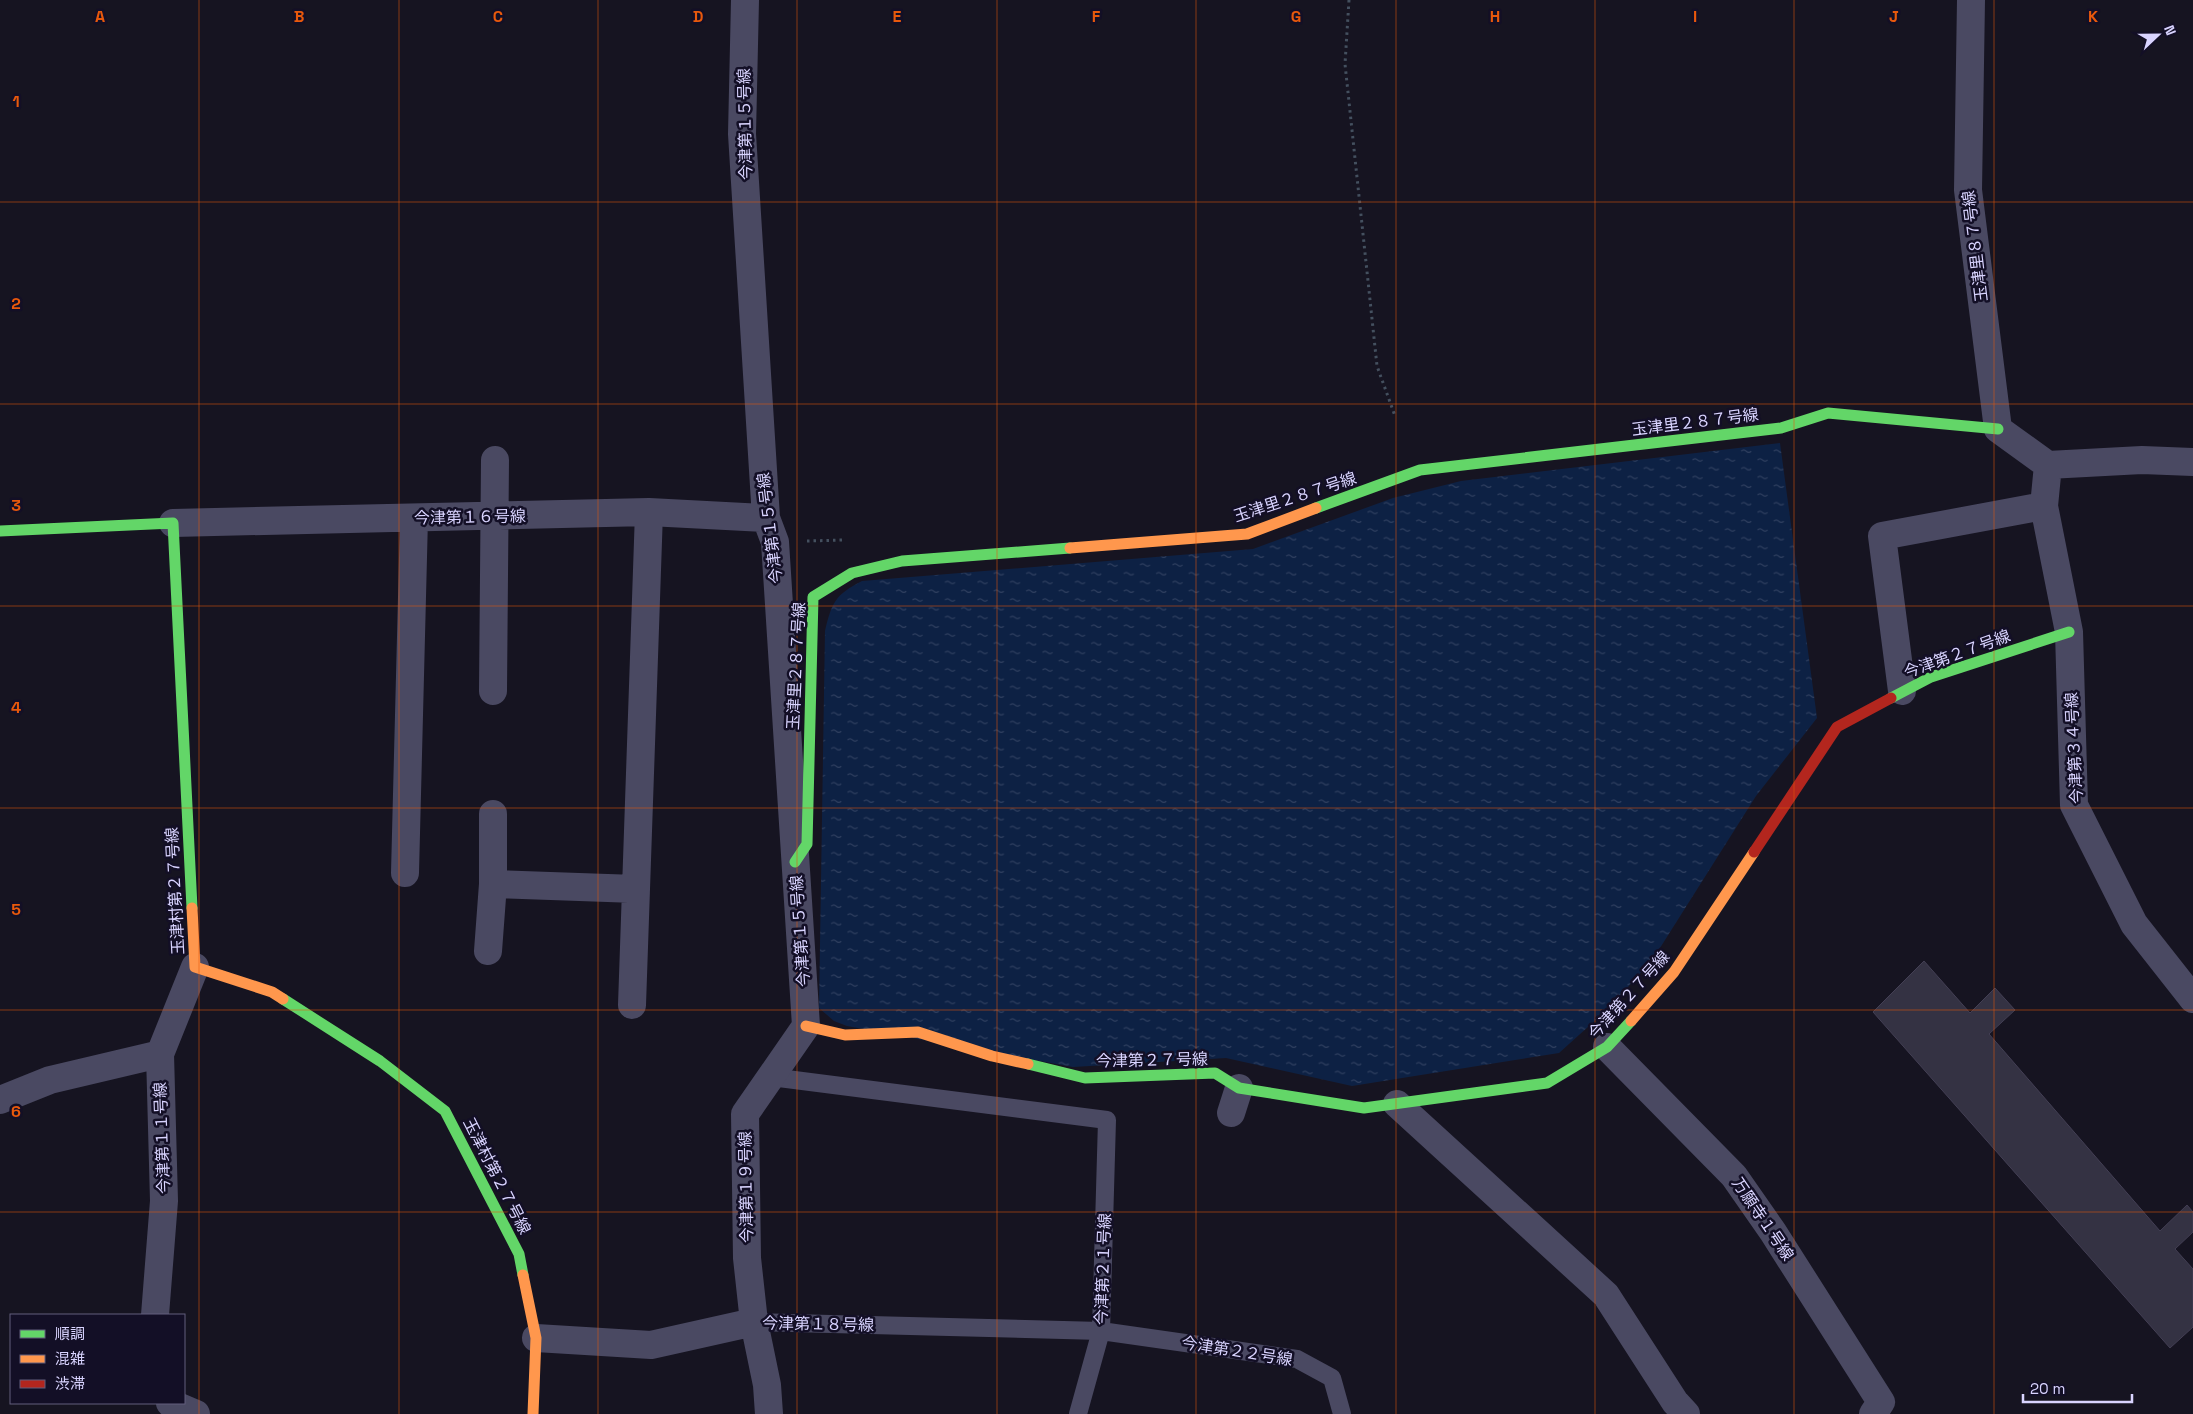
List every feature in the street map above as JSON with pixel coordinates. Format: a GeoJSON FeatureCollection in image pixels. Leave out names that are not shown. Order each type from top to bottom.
{"type":"FeatureCollection","features":[{"type":"Feature","properties":{"kind":"street","name":"今津第１５号線"},"geometry":{"type":"LineString","coordinates":[[745,0],[742,134],[766,518],[775,542],[806,1026]]}},
{"type":"Feature","properties":{"kind":"street","name":"玉津里８７号線"},"geometry":{"type":"LineString","coordinates":[[1971,0],[1968,190],[1998,429]]}},
{"type":"Feature","properties":{"kind":"street","name":"玉津里２８７号線"},"geometry":{"type":"LineString","coordinates":[[795,862],[807,844],[813,597],[852,572],[902,561],[1247,534],[1420,470],[1781,428],[1828,414],[1998,429]]}},
{"type":"Feature","properties":{"kind":"street"},"geometry":{"type":"LineString","coordinates":[[1998,429],[2048,465],[2142,460],[2193,462]]}},
{"type":"Feature","properties":{"kind":"street"},"geometry":{"type":"LineString","coordinates":[[493,692],[495,460]]}},
{"type":"Feature","properties":{"kind":"street","name":"今津第３４号線"},"geometry":{"type":"LineString","coordinates":[[2048,465],[2044,506],[2069,632],[2074,805],[2134,924],[2193,999]]}},
{"type":"Feature","properties":{"kind":"street"},"geometry":{"type":"LineString","coordinates":[[1902,691],[1882,536],[2044,506]]}},
{"type":"Feature","properties":{"kind":"street","name":"今津第１６号線"},"geometry":{"type":"LineString","coordinates":[[173,523],[650,512],[766,518]]}},
{"type":"Feature","properties":{"kind":"street"},"geometry":{"type":"LineString","coordinates":[[632,1005],[650,512]]}},
{"type":"Feature","properties":{"kind":"street"},"geometry":{"type":"LineString","coordinates":[[405,873],[414,518]]}},
{"type":"Feature","properties":{"kind":"street"},"geometry":{"type":"LineString","coordinates":[[0,531],[173,523]]}},
{"type":"Feature","properties":{"kind":"street","name":"玉津村第２７号線"},"geometry":{"type":"LineString","coordinates":[[173,523],[195,967],[272,992],[380,1061],[445,1111],[519,1254],[536,1338],[534,1414]]}},
{"type":"Feature","properties":{"kind":"street","name":"今津第２７号線"},"geometry":{"type":"LineString","coordinates":[[806,1026],[845,1035],[918,1032],[992,1056],[1085,1078],[1214,1073],[1235,1101],[1364,1108],[1547,1083],[1607,1047],[1674,972],[1837,727],[1931,677],[2069,632]]}},
{"type":"Feature","properties":{"kind":"street"},"geometry":{"type":"LineString","coordinates":[[488,951],[493,884],[493,814]]}},
{"type":"Feature","properties":{"kind":"street"},"geometry":{"type":"LineString","coordinates":[[493,884],[636,889]]}},
{"type":"Feature","properties":{"kind":"street","name":"今津第１１号線"},"geometry":{"type":"LineString","coordinates":[[155,1314],[164,1201],[160,1054],[195,967]]}},
{"type":"Feature","properties":{"kind":"street","name":"今津第１９号線"},"geometry":{"type":"LineString","coordinates":[[769,1414],[767,1385],[754,1322],[747,1258],[745,1114],[806,1026]]}},
{"type":"Feature","properties":{"kind":"street","name":"万願寺１号線"},"geometry":{"type":"LineString","coordinates":[[1607,1047],[1734,1176],[1773,1232],[1881,1402],[1873,1414]]}},
{"type":"Feature","properties":{"kind":"street"},"geometry":{"type":"LineString","coordinates":[[0,1100],[50,1080],[160,1054]]}},
{"type":"Feature","properties":{"kind":"street"},"geometry":{"type":"LineString","coordinates":[[1397,1104],[1606,1295],[1675,1402],[1686,1414]]}},
{"type":"Feature","properties":{"kind":"street","name":"今津第１８号線"},"geometry":{"type":"LineString","coordinates":[[536,1338],[651,1346],[754,1322]]}},
{"type":"Feature","properties":{"kind":"street"},"geometry":{"type":"LineString","coordinates":[[172,1404],[196,1414]]}},
{"type":"Feature","properties":{"kind":"lane","name":"今津第２１号線"},"geometry":{"type":"LineString","coordinates":[[771,1077],[1107,1120],[1102,1331],[1078,1414]]}},
{"type":"Feature","properties":{"kind":"lane","name":"今津第１８号線"},"geometry":{"type":"LineString","coordinates":[[754,1322],[1102,1331]]}},
{"type":"Feature","properties":{"kind":"lane","name":"今津第２２号線"},"geometry":{"type":"LineString","coordinates":[[1102,1331],[1297,1359],[1332,1378],[1342,1414]]}},
{"type":"Feature","properties":{"kind":"path"},"geometry":{"type":"LineString","coordinates":[[1349,0],[1344,64],[1377,366],[1395,416]]}},
{"type":"Feature","properties":{"kind":"water"},"geometry":{"type":"Polygon","coordinates":[[[1780,443],[1817,718],[1756,796],[1653,959],[1609,1008],[1559,1053],[1352,1086],[1226,1058],[1073,1067],[847,1026],[834,1021],[819,1008],[825,631],[836,600],[853,586],[862,581],[1253,549],[1393,498],[1461,481],[1780,443]]]}},
{"type":"Feature","properties":{"kind":"building"},"geometry":{"type":"Polygon","coordinates":[[[1924,961],[1970,1013],[1995,988],[2015,1010],[1989,1034],[2160,1231],[2187,1205],[2193,1212],[2193,1232],[2175,1249],[2193,1269],[2193,1327],[2170,1348],[1873,1012],[1924,961]]]}},
{"type":"Feature","properties":{"kind":"traffic: fast"},"geometry":{"type":"LineString","coordinates":[[1316,508],[1420,470],[1781,428],[1828,413],[1998,429]]}},
{"type":"Feature","properties":{"kind":"traffic: fast"},"geometry":{"type":"LineString","coordinates":[[0,531],[173,523],[192,908]]}},
{"type":"Feature","properties":{"kind":"traffic: fast"},"geometry":{"type":"LineString","coordinates":[[795,862],[807,844],[813,597],[852,573],[902,561],[1070,548]]}},
{"type":"Feature","properties":{"kind":"traffic: fast"},"geometry":{"type":"LineString","coordinates":[[1891,698],[1931,677],[2069,632]]}},
{"type":"Feature","properties":{"kind":"traffic: fast"},"geometry":{"type":"LineString","coordinates":[[283,999],[380,1061],[445,1111],[519,1254],[523,1275]]}},
{"type":"Feature","properties":{"kind":"traffic: fast"},"geometry":{"type":"LineString","coordinates":[[1028,1064],[1085,1078],[1215,1073],[1239,1088],[1364,1108],[1547,1083],[1607,1047],[1631,1021]]}},
{"type":"Feature","properties":{"kind":"traffic: slow"},"geometry":{"type":"LineString","coordinates":[[1070,548],[1247,534],[1316,508]]}},
{"type":"Feature","properties":{"kind":"traffic: slow"},"geometry":{"type":"LineString","coordinates":[[1631,1021],[1674,972],[1754,852]]}},
{"type":"Feature","properties":{"kind":"traffic: slow"},"geometry":{"type":"LineString","coordinates":[[192,908],[195,967],[272,992],[283,999]]}},
{"type":"Feature","properties":{"kind":"traffic: slow"},"geometry":{"type":"LineString","coordinates":[[806,1026],[845,1035],[918,1032],[992,1056],[1028,1064]]}},
{"type":"Feature","properties":{"kind":"traffic: slow"},"geometry":{"type":"LineString","coordinates":[[523,1275],[536,1338],[533,1414]]}},
{"type":"Feature","properties":{"kind":"traffic: jam"},"geometry":{"type":"LineString","coordinates":[[1754,852],[1837,727],[1891,698]]}}]}
